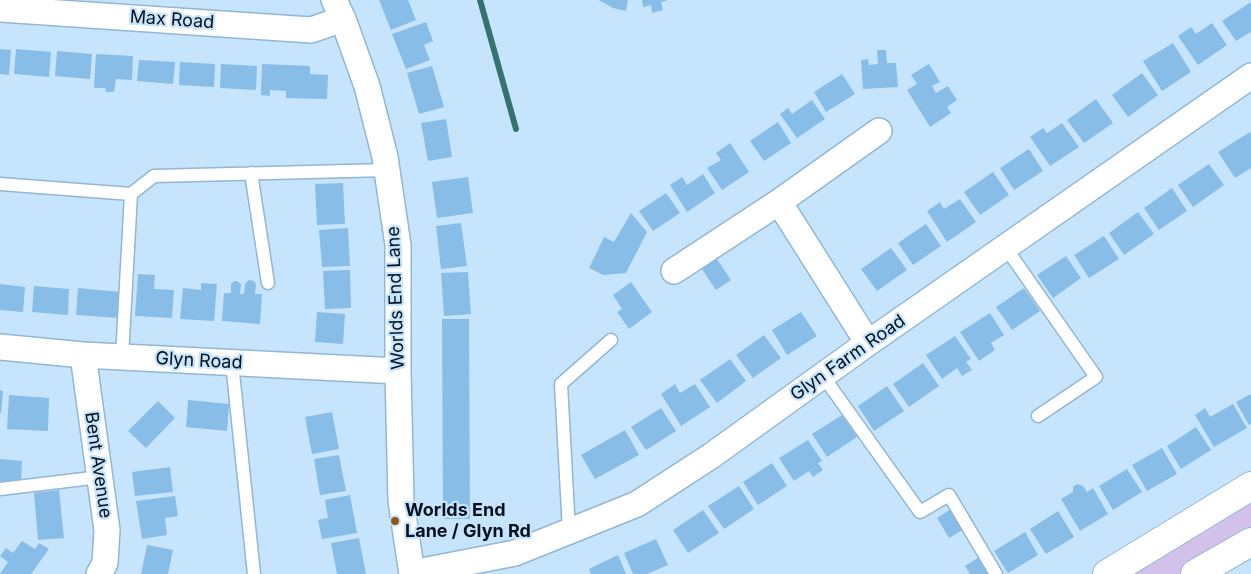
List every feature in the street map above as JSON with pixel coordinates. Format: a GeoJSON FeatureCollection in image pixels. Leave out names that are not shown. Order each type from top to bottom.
{"type":"FeatureCollection","features":[{"type":"Feature","properties":{"kind":"street","name":"Max Road"},"geometry":{"type":"LineString","coordinates":[[0,9],[311,30],[338,9]]}},
{"type":"Feature","properties":{"kind":"street","name":"Worlds End Lane"},"geometry":{"type":"LineString","coordinates":[[338,9],[367,86],[387,170],[398,246],[401,501],[412,574]]}},
{"type":"Feature","properties":{"kind":"street","name":"Glyn Farm Road"},"geometry":{"type":"LineString","coordinates":[[412,574],[515,553],[637,504],[711,456],[868,343],[1251,76]]}},
{"type":"Feature","properties":{"kind":"street"},"geometry":{"type":"LineString","coordinates":[[674,271],[779,202],[879,131]]}},
{"type":"Feature","properties":{"kind":"street"},"geometry":{"type":"LineString","coordinates":[[779,202],[868,343]]}},
{"type":"Feature","properties":{"kind":"street","name":"Glyn Road"},"geometry":{"type":"LineString","coordinates":[[0,347],[83,355],[398,371]]}},
{"type":"Feature","properties":{"kind":"street","name":"Bent Avenue"},"geometry":{"type":"LineString","coordinates":[[83,355],[107,530],[104,563],[99,574]]}},
{"type":"Feature","properties":{"kind":"street"},"geometry":{"type":"LineString","coordinates":[[1107,574],[1251,486]]}},
{"type":"Feature","properties":{"kind":"street"},"geometry":{"type":"LineString","coordinates":[[1195,574],[1251,542]]}},
{"type":"Feature","properties":{"kind":"lane"},"geometry":{"type":"LineString","coordinates":[[0,184],[130,194],[154,176],[387,170]]}},
{"type":"Feature","properties":{"kind":"lane"},"geometry":{"type":"LineString","coordinates":[[251,173],[268,282]]}},
{"type":"Feature","properties":{"kind":"lane"},"geometry":{"type":"LineString","coordinates":[[122,357],[130,194]]}},
{"type":"Feature","properties":{"kind":"lane"},"geometry":{"type":"LineString","coordinates":[[1006,248],[1096,378],[1038,416]]}},
{"type":"Feature","properties":{"kind":"lane"},"geometry":{"type":"LineString","coordinates":[[569,531],[561,384],[611,340]]}},
{"type":"Feature","properties":{"kind":"lane"},"geometry":{"type":"LineString","coordinates":[[232,362],[254,574]]}},
{"type":"Feature","properties":{"kind":"lane"},"geometry":{"type":"LineString","coordinates":[[823,376],[920,512],[949,495],[996,574]]}},
{"type":"Feature","properties":{"kind":"lane"},"geometry":{"type":"LineString","coordinates":[[0,489],[100,477]]}},
{"type":"Feature","properties":{"kind":"shaded area"},"geometry":{"type":"Polygon","coordinates":[[[1251,498],[1251,530],[1179,574],[1128,574],[1251,498]]]}},
{"type":"Feature","properties":{"kind":"building"},"geometry":{"type":"Polygon","coordinates":[[[379,0],[408,0],[416,20],[391,30],[379,0]]]}},
{"type":"Feature","properties":{"kind":"building"},"geometry":{"type":"Polygon","coordinates":[[[599,0],[628,0],[626,11],[613,8],[599,0]]]}},
{"type":"Feature","properties":{"kind":"building"},"geometry":{"type":"Polygon","coordinates":[[[642,0],[666,1],[661,2],[663,10],[652,13],[651,5],[643,7],[642,0]]]}},
{"type":"Feature","properties":{"kind":"building"},"geometry":{"type":"Polygon","coordinates":[[[1251,2],[1251,32],[1236,41],[1222,21],[1251,2]]]}},
{"type":"Feature","properties":{"kind":"building"},"geometry":{"type":"Polygon","coordinates":[[[426,22],[433,41],[424,45],[430,60],[406,69],[392,34],[426,22]]]}},
{"type":"Feature","properties":{"kind":"building"},"geometry":{"type":"Polygon","coordinates":[[[1212,23],[1227,45],[1198,65],[1178,36],[1191,27],[1196,34],[1212,23]]]}},
{"type":"Feature","properties":{"kind":"building"},"geometry":{"type":"Polygon","coordinates":[[[1173,43],[1191,72],[1162,91],[1143,61],[1173,43]]]}},
{"type":"Feature","properties":{"kind":"building"},"geometry":{"type":"Polygon","coordinates":[[[0,49],[11,50],[9,75],[0,74],[0,49]]]}},
{"type":"Feature","properties":{"kind":"building"},"geometry":{"type":"Polygon","coordinates":[[[16,49],[51,52],[49,77],[14,74],[16,49]]]}},
{"type":"Feature","properties":{"kind":"building"},"geometry":{"type":"Polygon","coordinates":[[[877,50],[886,50],[887,63],[896,63],[898,87],[863,89],[861,60],[868,59],[869,65],[878,64],[877,50]]]}},
{"type":"Feature","properties":{"kind":"building"},"geometry":{"type":"Polygon","coordinates":[[[57,51],[92,54],[90,79],[55,76],[57,51]]]}},
{"type":"Feature","properties":{"kind":"building"},"geometry":{"type":"Polygon","coordinates":[[[96,54],[133,56],[132,80],[116,79],[114,92],[106,92],[105,88],[94,88],[96,54]]]}},
{"type":"Feature","properties":{"kind":"building"},"geometry":{"type":"Polygon","coordinates":[[[139,60],[175,62],[173,84],[137,81],[139,60]]]}},
{"type":"Feature","properties":{"kind":"building"},"geometry":{"type":"Polygon","coordinates":[[[180,62],[215,64],[214,87],[179,85],[180,62]]]}},
{"type":"Feature","properties":{"kind":"building"},"geometry":{"type":"Polygon","coordinates":[[[221,64],[257,66],[256,90],[220,88],[221,64]]]}},
{"type":"Feature","properties":{"kind":"building"},"geometry":{"type":"Polygon","coordinates":[[[262,64],[310,66],[310,74],[328,75],[327,99],[286,98],[286,91],[270,90],[270,96],[261,95],[262,64]]]}},
{"type":"Feature","properties":{"kind":"building"},"geometry":{"type":"Polygon","coordinates":[[[929,64],[940,82],[932,86],[936,93],[948,86],[957,100],[947,107],[951,113],[930,127],[907,90],[917,84],[911,75],[929,64]]]}},
{"type":"Feature","properties":{"kind":"building"},"geometry":{"type":"Polygon","coordinates":[[[432,66],[444,107],[419,114],[407,73],[432,66]]]}},
{"type":"Feature","properties":{"kind":"building"},"geometry":{"type":"Polygon","coordinates":[[[1142,73],[1158,95],[1128,117],[1112,95],[1142,73]]]}},
{"type":"Feature","properties":{"kind":"building"},"geometry":{"type":"Polygon","coordinates":[[[842,74],[855,94],[826,112],[814,92],[842,74]]]}},
{"type":"Feature","properties":{"kind":"building"},"geometry":{"type":"Polygon","coordinates":[[[1096,99],[1113,123],[1084,143],[1067,120],[1096,99]]]}},
{"type":"Feature","properties":{"kind":"building"},"geometry":{"type":"Polygon","coordinates":[[[812,100],[825,119],[797,138],[780,114],[788,108],[792,114],[812,100]]]}},
{"type":"Feature","properties":{"kind":"building"},"geometry":{"type":"Polygon","coordinates":[[[446,119],[452,157],[428,161],[421,123],[446,119]]]}},
{"type":"Feature","properties":{"kind":"building"},"geometry":{"type":"Polygon","coordinates":[[[778,122],[791,143],[764,161],[750,141],[778,122]]]}},
{"type":"Feature","properties":{"kind":"building"},"geometry":{"type":"Polygon","coordinates":[[[1062,123],[1079,147],[1050,166],[1030,137],[1043,128],[1047,133],[1062,123]]]}},
{"type":"Feature","properties":{"kind":"building"},"geometry":{"type":"Polygon","coordinates":[[[1250,132],[1251,168],[1235,178],[1218,152],[1250,132]]]}},
{"type":"Feature","properties":{"kind":"building"},"geometry":{"type":"Polygon","coordinates":[[[730,143],[749,172],[722,190],[707,168],[721,160],[716,153],[730,143]]]}},
{"type":"Feature","properties":{"kind":"building"},"geometry":{"type":"Polygon","coordinates":[[[1029,149],[1043,171],[1014,190],[1000,168],[1029,149]]]}},
{"type":"Feature","properties":{"kind":"building"},"geometry":{"type":"Polygon","coordinates":[[[1209,164],[1224,185],[1193,207],[1178,185],[1209,164]]]}},
{"type":"Feature","properties":{"kind":"building"},"geometry":{"type":"Polygon","coordinates":[[[993,172],[1009,195],[980,215],[964,192],[993,172]]]}},
{"type":"Feature","properties":{"kind":"building"},"geometry":{"type":"Polygon","coordinates":[[[703,174],[715,193],[687,212],[670,185],[682,177],[687,185],[703,174]]]}},
{"type":"Feature","properties":{"kind":"building"},"geometry":{"type":"Polygon","coordinates":[[[468,177],[473,213],[437,218],[432,182],[468,177]]]}},
{"type":"Feature","properties":{"kind":"building"},"geometry":{"type":"Polygon","coordinates":[[[343,183],[345,224],[317,225],[315,184],[343,183]]]}},
{"type":"Feature","properties":{"kind":"building"},"geometry":{"type":"Polygon","coordinates":[[[1172,188],[1187,211],[1159,230],[1144,208],[1172,188]]]}},
{"type":"Feature","properties":{"kind":"building"},"geometry":{"type":"Polygon","coordinates":[[[666,193],[680,213],[653,231],[639,211],[666,193]]]}},
{"type":"Feature","properties":{"kind":"building"},"geometry":{"type":"Polygon","coordinates":[[[960,199],[976,222],[947,242],[927,211],[940,202],[944,209],[960,199]]]}},
{"type":"Feature","properties":{"kind":"building"},"geometry":{"type":"Polygon","coordinates":[[[1138,212],[1154,234],[1124,255],[1109,233],[1138,212]]]}},
{"type":"Feature","properties":{"kind":"building"},"geometry":{"type":"Polygon","coordinates":[[[631,213],[647,232],[626,273],[603,275],[589,268],[604,237],[614,242],[631,213]]]}},
{"type":"Feature","properties":{"kind":"building"},"geometry":{"type":"Polygon","coordinates":[[[461,223],[467,266],[441,269],[436,226],[461,223]]]}},
{"type":"Feature","properties":{"kind":"building"},"geometry":{"type":"Polygon","coordinates":[[[926,224],[941,246],[913,265],[898,243],[926,224]]]}},
{"type":"Feature","properties":{"kind":"building"},"geometry":{"type":"Polygon","coordinates":[[[348,228],[350,266],[322,267],[319,230],[348,228]]]}},
{"type":"Feature","properties":{"kind":"building"},"geometry":{"type":"Polygon","coordinates":[[[1104,236],[1119,259],[1089,278],[1074,255],[1104,236]]]}},
{"type":"Feature","properties":{"kind":"building"},"geometry":{"type":"Polygon","coordinates":[[[891,248],[907,270],[877,291],[861,269],[891,248]]]}},
{"type":"Feature","properties":{"kind":"building"},"geometry":{"type":"Polygon","coordinates":[[[1066,256],[1081,278],[1053,298],[1037,275],[1066,256]]]}},
{"type":"Feature","properties":{"kind":"building"},"geometry":{"type":"Polygon","coordinates":[[[717,259],[731,280],[716,290],[702,269],[717,259]]]}},
{"type":"Feature","properties":{"kind":"building"},"geometry":{"type":"Polygon","coordinates":[[[350,270],[351,308],[325,309],[323,271],[350,270]]]}},
{"type":"Feature","properties":{"kind":"building"},"geometry":{"type":"Polygon","coordinates":[[[468,272],[471,314],[444,316],[441,273],[468,272]]]}},
{"type":"Feature","properties":{"kind":"building"},"geometry":{"type":"Polygon","coordinates":[[[138,274],[155,275],[154,289],[174,290],[172,318],[135,316],[138,274]]]}},
{"type":"Feature","properties":{"kind":"building"},"geometry":{"type":"Polygon","coordinates":[[[249,280],[254,281],[256,284],[255,294],[262,294],[260,324],[222,321],[224,293],[231,293],[231,284],[237,281],[241,284],[240,294],[244,294],[245,284],[249,280]]]}},
{"type":"Feature","properties":{"kind":"building"},"geometry":{"type":"Polygon","coordinates":[[[631,282],[652,312],[629,329],[617,312],[622,309],[613,295],[631,282]]]}},
{"type":"Feature","properties":{"kind":"building"},"geometry":{"type":"Polygon","coordinates":[[[201,283],[217,284],[214,321],[180,319],[183,288],[201,290],[201,283]]]}},
{"type":"Feature","properties":{"kind":"building"},"geometry":{"type":"Polygon","coordinates":[[[0,284],[25,287],[23,312],[0,310],[0,284]]]}},
{"type":"Feature","properties":{"kind":"building"},"geometry":{"type":"Polygon","coordinates":[[[34,286],[69,289],[68,315],[32,312],[34,286]]]}},
{"type":"Feature","properties":{"kind":"building"},"geometry":{"type":"Polygon","coordinates":[[[78,288],[120,292],[118,318],[76,315],[78,288]]]}},
{"type":"Feature","properties":{"kind":"building"},"geometry":{"type":"Polygon","coordinates":[[[1024,288],[1040,311],[1012,330],[996,307],[1024,288]]]}},
{"type":"Feature","properties":{"kind":"building"},"geometry":{"type":"Polygon","coordinates":[[[317,312],[345,314],[343,344],[315,342],[317,312]]]}},
{"type":"Feature","properties":{"kind":"building"},"geometry":{"type":"Polygon","coordinates":[[[801,312],[817,336],[787,355],[772,330],[801,312]]]}},
{"type":"Feature","properties":{"kind":"building"},"geometry":{"type":"Polygon","coordinates":[[[990,313],[1004,335],[991,343],[995,350],[979,361],[960,332],[990,313]]]}},
{"type":"Feature","properties":{"kind":"building"},"geometry":{"type":"Polygon","coordinates":[[[442,319],[469,319],[470,519],[443,519],[442,319]]]}},
{"type":"Feature","properties":{"kind":"building"},"geometry":{"type":"Polygon","coordinates":[[[764,335],[781,358],[753,378],[736,355],[764,335]]]}},
{"type":"Feature","properties":{"kind":"building"},"geometry":{"type":"Polygon","coordinates":[[[955,336],[971,359],[966,362],[972,370],[962,376],[957,368],[942,379],[926,355],[955,336]]]}},
{"type":"Feature","properties":{"kind":"building"},"geometry":{"type":"Polygon","coordinates":[[[730,359],[746,381],[717,403],[700,380],[730,359]]]}},
{"type":"Feature","properties":{"kind":"building"},"geometry":{"type":"Polygon","coordinates":[[[923,363],[939,386],[909,407],[893,384],[923,363]]]}},
{"type":"Feature","properties":{"kind":"building"},"geometry":{"type":"Polygon","coordinates":[[[675,384],[680,393],[695,384],[710,407],[681,426],[661,394],[675,384]]]}},
{"type":"Feature","properties":{"kind":"building"},"geometry":{"type":"Polygon","coordinates":[[[887,386],[904,411],[874,431],[858,406],[887,386]]]}},
{"type":"Feature","properties":{"kind":"building"},"geometry":{"type":"Polygon","coordinates":[[[0,390],[3,391],[1,413],[0,413],[0,390]]]}},
{"type":"Feature","properties":{"kind":"building"},"geometry":{"type":"Polygon","coordinates":[[[1251,394],[1251,424],[1249,425],[1236,402],[1251,394]]]}},
{"type":"Feature","properties":{"kind":"building"},"geometry":{"type":"Polygon","coordinates":[[[9,395],[49,398],[48,431],[7,429],[9,395]]]}},
{"type":"Feature","properties":{"kind":"building"},"geometry":{"type":"Polygon","coordinates":[[[188,400],[229,404],[227,431],[186,427],[188,400]]]}},
{"type":"Feature","properties":{"kind":"building"},"geometry":{"type":"Polygon","coordinates":[[[158,401],[175,418],[146,448],[128,431],[158,401]]]}},
{"type":"Feature","properties":{"kind":"building"},"geometry":{"type":"Polygon","coordinates":[[[1233,404],[1247,428],[1214,447],[1195,415],[1205,408],[1210,417],[1233,404]]]}},
{"type":"Feature","properties":{"kind":"building"},"geometry":{"type":"Polygon","coordinates":[[[661,408],[676,431],[646,450],[631,427],[661,408]]]}},
{"type":"Feature","properties":{"kind":"building"},"geometry":{"type":"Polygon","coordinates":[[[332,412],[339,449],[312,454],[305,417],[332,412]]]}},
{"type":"Feature","properties":{"kind":"building"},"geometry":{"type":"Polygon","coordinates":[[[842,415],[857,437],[827,457],[812,434],[842,415]]]}},
{"type":"Feature","properties":{"kind":"building"},"geometry":{"type":"Polygon","coordinates":[[[1196,427],[1211,450],[1181,469],[1167,446],[1196,427]]]}},
{"type":"Feature","properties":{"kind":"building"},"geometry":{"type":"Polygon","coordinates":[[[625,430],[639,455],[595,479],[581,455],[625,430]]]}},
{"type":"Feature","properties":{"kind":"building"},"geometry":{"type":"Polygon","coordinates":[[[808,440],[822,461],[818,463],[823,470],[813,477],[809,471],[794,481],[779,458],[808,440]]]}},
{"type":"Feature","properties":{"kind":"building"},"geometry":{"type":"Polygon","coordinates":[[[1162,448],[1177,474],[1147,491],[1132,465],[1162,448]]]}},
{"type":"Feature","properties":{"kind":"building"},"geometry":{"type":"Polygon","coordinates":[[[339,455],[346,491],[320,495],[314,459],[339,455]]]}},
{"type":"Feature","properties":{"kind":"building"},"geometry":{"type":"Polygon","coordinates":[[[0,459],[22,461],[21,482],[0,481],[0,459]]]}},
{"type":"Feature","properties":{"kind":"building"},"geometry":{"type":"Polygon","coordinates":[[[772,463],[787,486],[758,505],[743,482],[772,463]]]}},
{"type":"Feature","properties":{"kind":"building"},"geometry":{"type":"Polygon","coordinates":[[[170,467],[173,492],[135,496],[132,472],[170,467]]]}},
{"type":"Feature","properties":{"kind":"building"},"geometry":{"type":"Polygon","coordinates":[[[1127,469],[1142,492],[1113,510],[1099,486],[1127,469]]]}},
{"type":"Feature","properties":{"kind":"building"},"geometry":{"type":"Polygon","coordinates":[[[1077,484],[1083,486],[1087,492],[1093,488],[1108,514],[1080,531],[1061,499],[1073,492],[1073,487],[1077,484]]]}},
{"type":"Feature","properties":{"kind":"building"},"geometry":{"type":"Polygon","coordinates":[[[739,486],[754,509],[724,529],[708,506],[739,486]]]}},
{"type":"Feature","properties":{"kind":"building"},"geometry":{"type":"Polygon","coordinates":[[[59,490],[64,538],[38,540],[34,493],[59,490]]]}},
{"type":"Feature","properties":{"kind":"building"},"geometry":{"type":"Polygon","coordinates":[[[350,495],[357,533],[322,539],[318,520],[328,518],[325,500],[350,495]]]}},
{"type":"Feature","properties":{"kind":"building"},"geometry":{"type":"Polygon","coordinates":[[[175,496],[178,516],[165,518],[167,535],[142,539],[136,501],[175,496]]]}},
{"type":"Feature","properties":{"kind":"building"},"geometry":{"type":"Polygon","coordinates":[[[954,507],[966,528],[949,538],[937,518],[954,507]]]}},
{"type":"Feature","properties":{"kind":"building"},"geometry":{"type":"Polygon","coordinates":[[[703,510],[719,533],[688,553],[673,530],[703,510]]]}},
{"type":"Feature","properties":{"kind":"building"},"geometry":{"type":"Polygon","coordinates":[[[1058,511],[1074,537],[1046,554],[1030,529],[1058,511]]]}},
{"type":"Feature","properties":{"kind":"building"},"geometry":{"type":"Polygon","coordinates":[[[1025,532],[1038,555],[1008,573],[994,551],[1025,532]]]}},
{"type":"Feature","properties":{"kind":"building"},"geometry":{"type":"Polygon","coordinates":[[[359,538],[366,574],[337,574],[331,543],[359,538]]]}},
{"type":"Feature","properties":{"kind":"building"},"geometry":{"type":"Polygon","coordinates":[[[656,539],[668,565],[647,574],[633,574],[624,553],[656,539]]]}},
{"type":"Feature","properties":{"kind":"building"},"geometry":{"type":"Polygon","coordinates":[[[22,541],[35,549],[39,543],[49,549],[31,574],[0,574],[8,562],[0,556],[6,548],[13,553],[22,541]]]}},
{"type":"Feature","properties":{"kind":"building"},"geometry":{"type":"Polygon","coordinates":[[[147,545],[173,550],[168,574],[141,574],[147,545]]]}},
{"type":"Feature","properties":{"kind":"building"},"geometry":{"type":"Polygon","coordinates":[[[618,555],[626,574],[591,574],[589,569],[618,555]]]}},
{"type":"Feature","properties":{"kind":"building"},"geometry":{"type":"Polygon","coordinates":[[[981,556],[992,574],[970,574],[965,566],[981,556]]]}},
{"type":"Feature","properties":{"kind":"waterway"},"geometry":{"type":"LineString","coordinates":[[480,0],[516,129]]}},
{"type":"Feature","properties":{"kind":"place","name":"Worlds End Lane / Glyn Rd"},"geometry":{"type":"Point","coordinates":[395,521]}}]}
